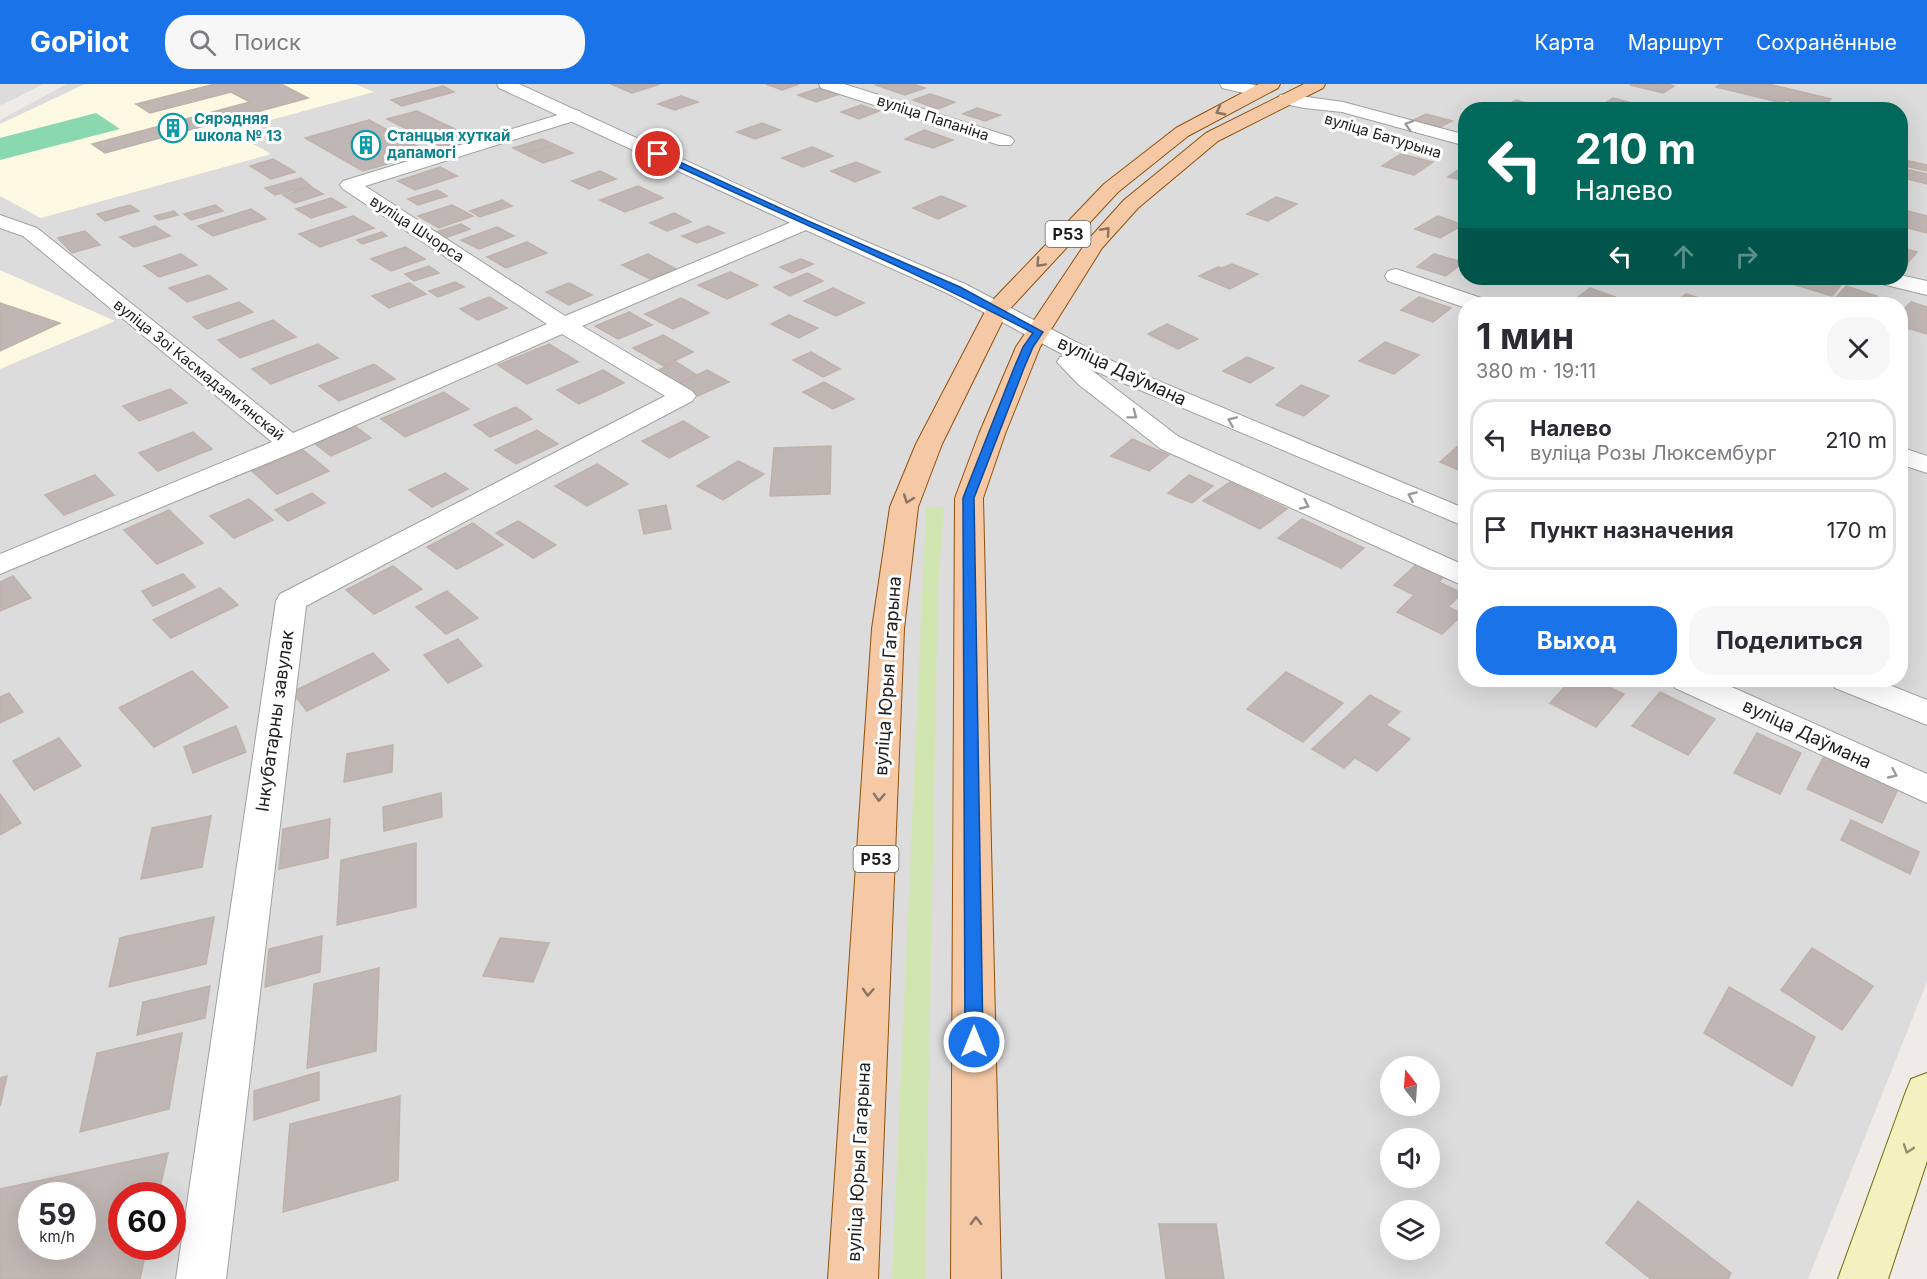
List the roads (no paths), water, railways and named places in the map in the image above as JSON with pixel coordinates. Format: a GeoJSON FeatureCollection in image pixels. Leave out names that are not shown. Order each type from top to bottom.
{"type":"FeatureCollection","features":[{"type":"Feature","properties":{"kind":"main road","name":"вуліца Юрыя Гагарына"},"geometry":{"type":"LineString","coordinates":[[853,1279],[888,629],[904,507],[928,444],[997,309],[1111,188],[1182,132],[1280,94],[1317,84]]}},
{"type":"Feature","properties":{"kind":"main road","name":"вуліца Юрыя Гагарына"},"geometry":{"type":"LineString","coordinates":[[976,1279],[969,498],[1028,347],[1094,245],[1131,204],[1212,137],[1280,94]]}},
{"type":"Feature","properties":{"kind":"main road"},"geometry":{"type":"LineString","coordinates":[[1863,1279],[1927,1094]]}},
{"type":"Feature","properties":{"kind":"street"},"geometry":{"type":"LineString","coordinates":[[505,84],[806,223],[957,289],[1038,332]]}},
{"type":"Feature","properties":{"kind":"street","name":"вуліца Папаніна"},"geometry":{"type":"LineString","coordinates":[[827,84],[1005,141]]}},
{"type":"Feature","properties":{"kind":"street","name":"вуліца Батурына"},"geometry":{"type":"LineString","coordinates":[[1228,84],[1343,107],[1458,139]]}},
{"type":"Feature","properties":{"kind":"street","name":"вуліца Батурына"},"geometry":{"type":"LineString","coordinates":[[1280,94],[1322,120],[1333,123]]}},
{"type":"Feature","properties":{"kind":"street","name":"вуліца Шчорса"},"geometry":{"type":"LineString","coordinates":[[574,115],[350,185],[565,326],[683,396]]}},
{"type":"Feature","properties":{"kind":"street","name":"вуліца Зоі Касмадзямʼянскай"},"geometry":{"type":"LineString","coordinates":[[0,221],[30,232],[290,444],[0,565]]}},
{"type":"Feature","properties":{"kind":"street"},"geometry":{"type":"LineString","coordinates":[[290,444],[806,223]]}},
{"type":"Feature","properties":{"kind":"street"},"geometry":{"type":"LineString","coordinates":[[1396,276],[1458,298]]}},
{"type":"Feature","properties":{"kind":"street"},"geometry":{"type":"LineString","coordinates":[[1908,283],[1927,288]]}},
{"type":"Feature","properties":{"kind":"street","name":"вуліца Даўмана"},"geometry":{"type":"LineString","coordinates":[[1038,332],[1111,370],[1458,516]]}},
{"type":"Feature","properties":{"kind":"street","name":"вуліца Даўмана"},"geometry":{"type":"LineString","coordinates":[[1038,332],[1087,379],[1170,443],[1458,574]]}},
{"type":"Feature","properties":{"kind":"street","name":"Інкубатарны завулак"},"geometry":{"type":"LineString","coordinates":[[201,1279],[291,601],[683,396]]}},
{"type":"Feature","properties":{"kind":"street"},"geometry":{"type":"LineString","coordinates":[[1908,458],[1927,465]]}},
{"type":"Feature","properties":{"kind":"street","name":"вуліца Даўмана"},"geometry":{"type":"LineString","coordinates":[[1703,687],[1927,789]]}},
{"type":"Feature","properties":{"kind":"street"},"geometry":{"type":"LineString","coordinates":[[1864,687],[1927,713]]}},
{"type":"Feature","properties":{"kind":"place","name":"Сярэдняя школа № 13"},"geometry":{"type":"Point","coordinates":[173,128]}},
{"type":"Feature","properties":{"kind":"place","name":"Станцыя хуткай дапамогі"},"geometry":{"type":"Point","coordinates":[366,145]}}]}
